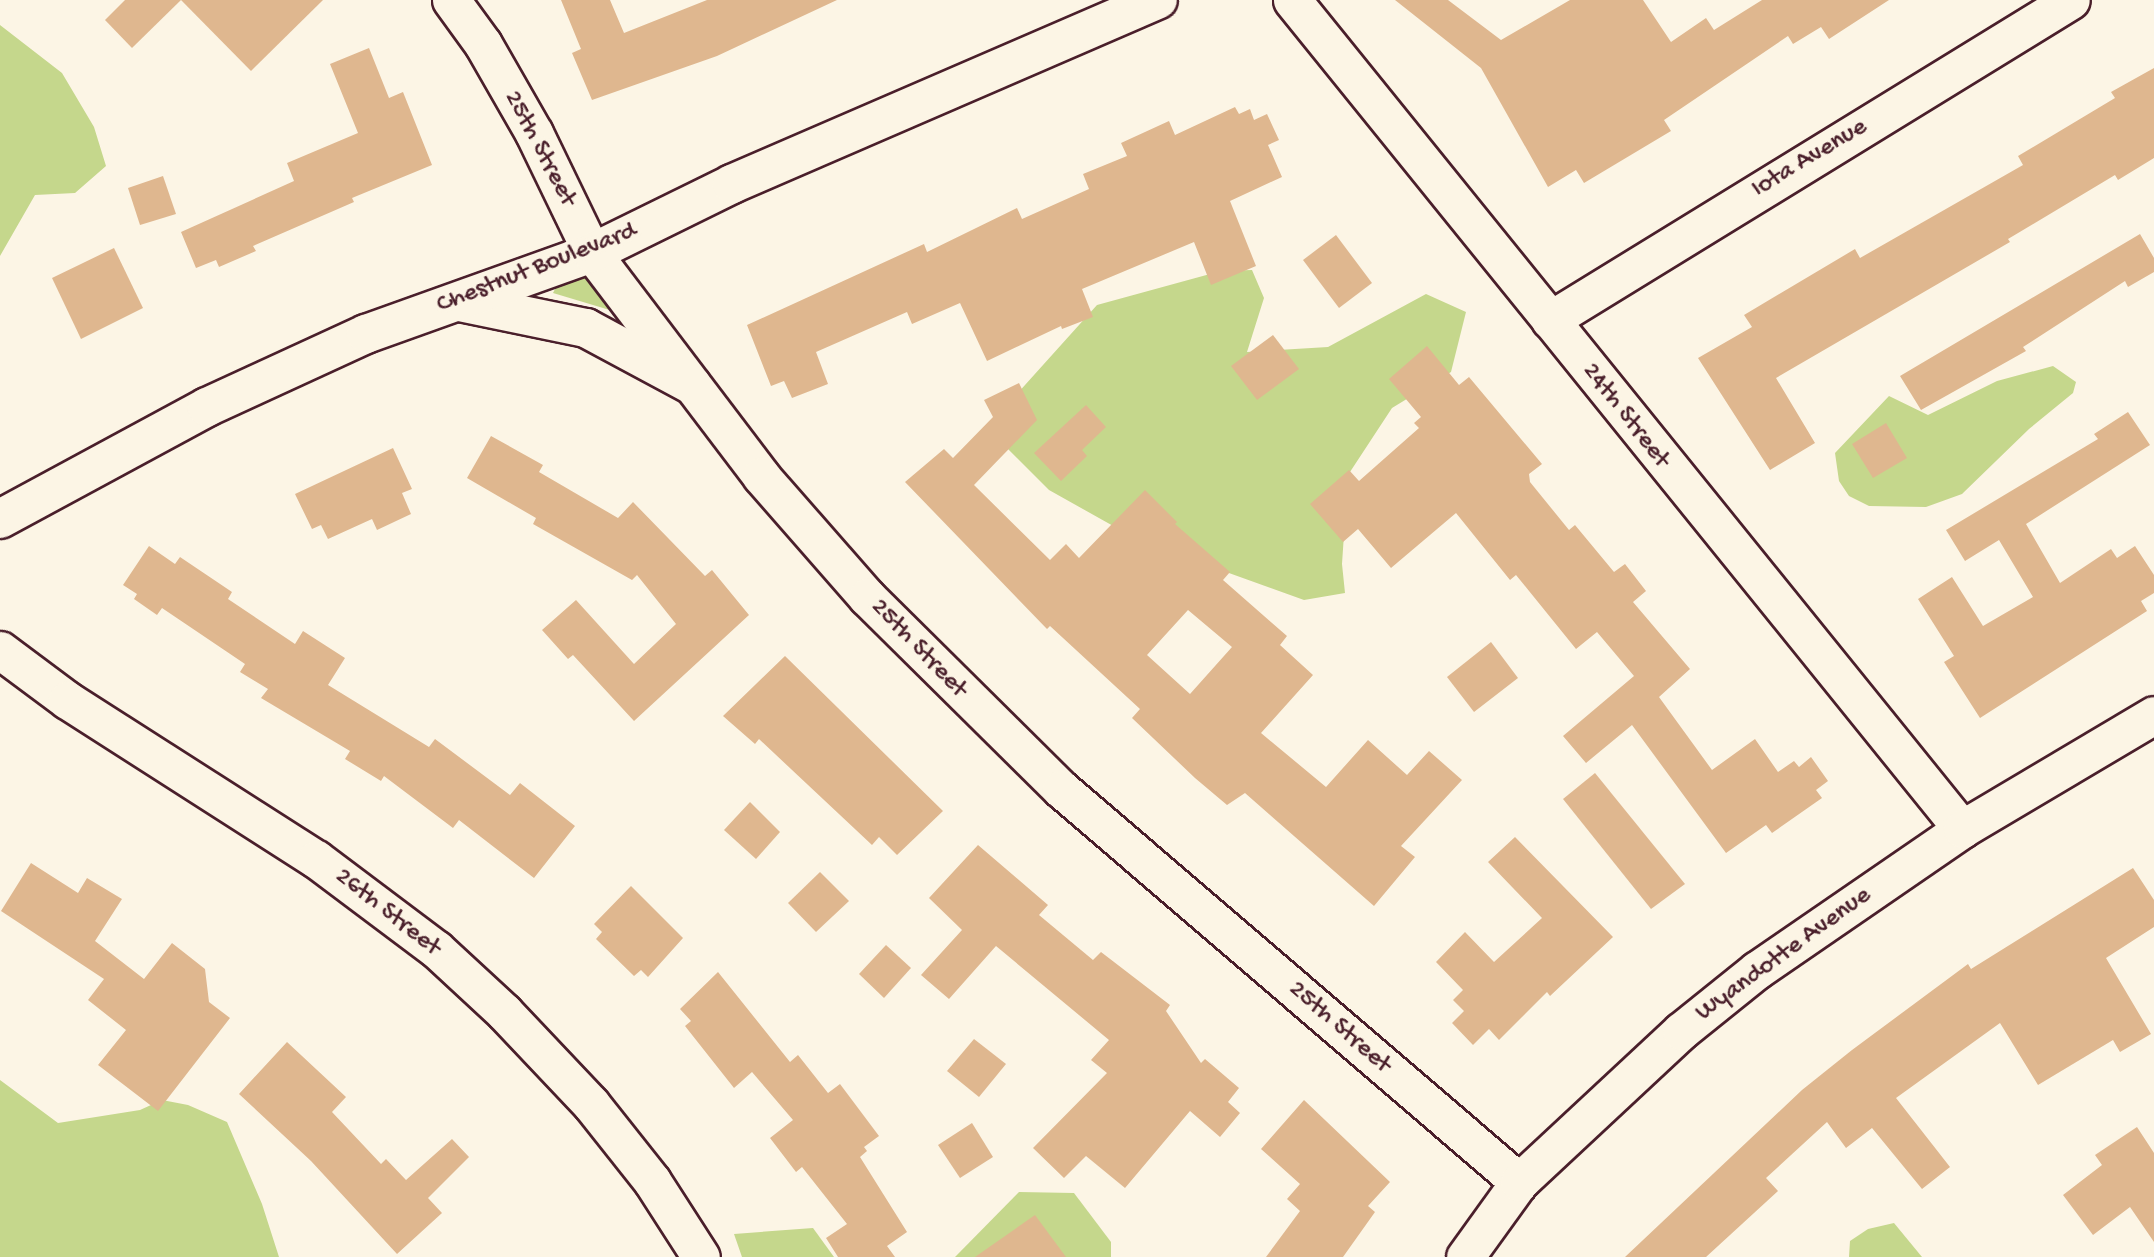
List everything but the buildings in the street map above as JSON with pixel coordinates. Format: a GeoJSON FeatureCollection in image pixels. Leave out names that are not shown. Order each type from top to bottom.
{"type":"FeatureCollection","features":[{"type":"Feature","properties":{"kind":"street","name":"25th Street"},"geometry":{"type":"LineString","coordinates":[[451,0],[480,41],[534,134],[592,253],[761,476],[867,597],[998,731],[1519,1182]]}},
{"type":"Feature","properties":{"kind":"street","name":"Chestnut Boulevard"},"geometry":{"type":"LineString","coordinates":[[0,519],[218,401],[366,334],[592,253],[732,184],[1158,0]]}},
{"type":"Feature","properties":{"kind":"street","name":"24th Street"},"geometry":{"type":"LineString","coordinates":[[1292,0],[1962,829]]}},
{"type":"Feature","properties":{"kind":"street","name":"Iota Avenue"},"geometry":{"type":"LineString","coordinates":[[1550,320],[2071,0]]}},
{"type":"Feature","properties":{"kind":"street"},"geometry":{"type":"LineString","coordinates":[[457,301],[586,328],[692,385]]}},
{"type":"Feature","properties":{"kind":"street","name":"26th Street"},"geometry":{"type":"LineString","coordinates":[[0,650],[66,700],[316,859],[436,949],[504,1012],[591,1104],[652,1181],[701,1257]]}},
{"type":"Feature","properties":{"kind":"street","name":"Wyandotte Avenue"},"geometry":{"type":"LineString","coordinates":[[1465,1257],[1519,1182],[1681,1031],[1758,970],[1962,829],[2154,715]]}},
{"type":"Feature","properties":{"kind":"green space"},"geometry":{"type":"Polygon","coordinates":[[[0,25],[62,73],[94,127],[106,166],[75,193],[35,195],[0,256],[0,25]]]}},
{"type":"Feature","properties":{"kind":"green space"},"geometry":{"type":"Polygon","coordinates":[[[1252,270],[1264,298],[1247,352],[1328,347],[1426,294],[1466,312],[1451,372],[1392,408],[1348,475],[1342,564],[1345,593],[1304,600],[1140,541],[1049,490],[1008,449],[1016,395],[1097,305],[1221,271],[1252,270]]]}},
{"type":"Feature","properties":{"kind":"green space"},"geometry":{"type":"Polygon","coordinates":[[[581,275],[594,277],[613,311],[553,293],[558,283],[581,275]]]}},
{"type":"Feature","properties":{"kind":"green space"},"geometry":{"type":"Polygon","coordinates":[[[2053,366],[2076,382],[2073,393],[2029,429],[1962,494],[1926,507],[1869,506],[1849,496],[1839,481],[1835,453],[1889,396],[1928,415],[1997,381],[2053,366]]]}},
{"type":"Feature","properties":{"kind":"green space"},"geometry":{"type":"Polygon","coordinates":[[[0,1080],[58,1123],[140,1110],[162,1100],[188,1105],[227,1122],[262,1204],[279,1257],[0,1257],[0,1080]]]}},
{"type":"Feature","properties":{"kind":"green space"},"geometry":{"type":"Polygon","coordinates":[[[1019,1192],[1074,1193],[1111,1242],[1111,1257],[955,1257],[1019,1192]]]}},
{"type":"Feature","properties":{"kind":"green space"},"geometry":{"type":"Polygon","coordinates":[[[1894,1223],[1922,1257],[1849,1257],[1850,1241],[1868,1229],[1894,1223]]]}},
{"type":"Feature","properties":{"kind":"green space"},"geometry":{"type":"Polygon","coordinates":[[[813,1228],[834,1257],[742,1257],[734,1234],[813,1228]]]}}]}
